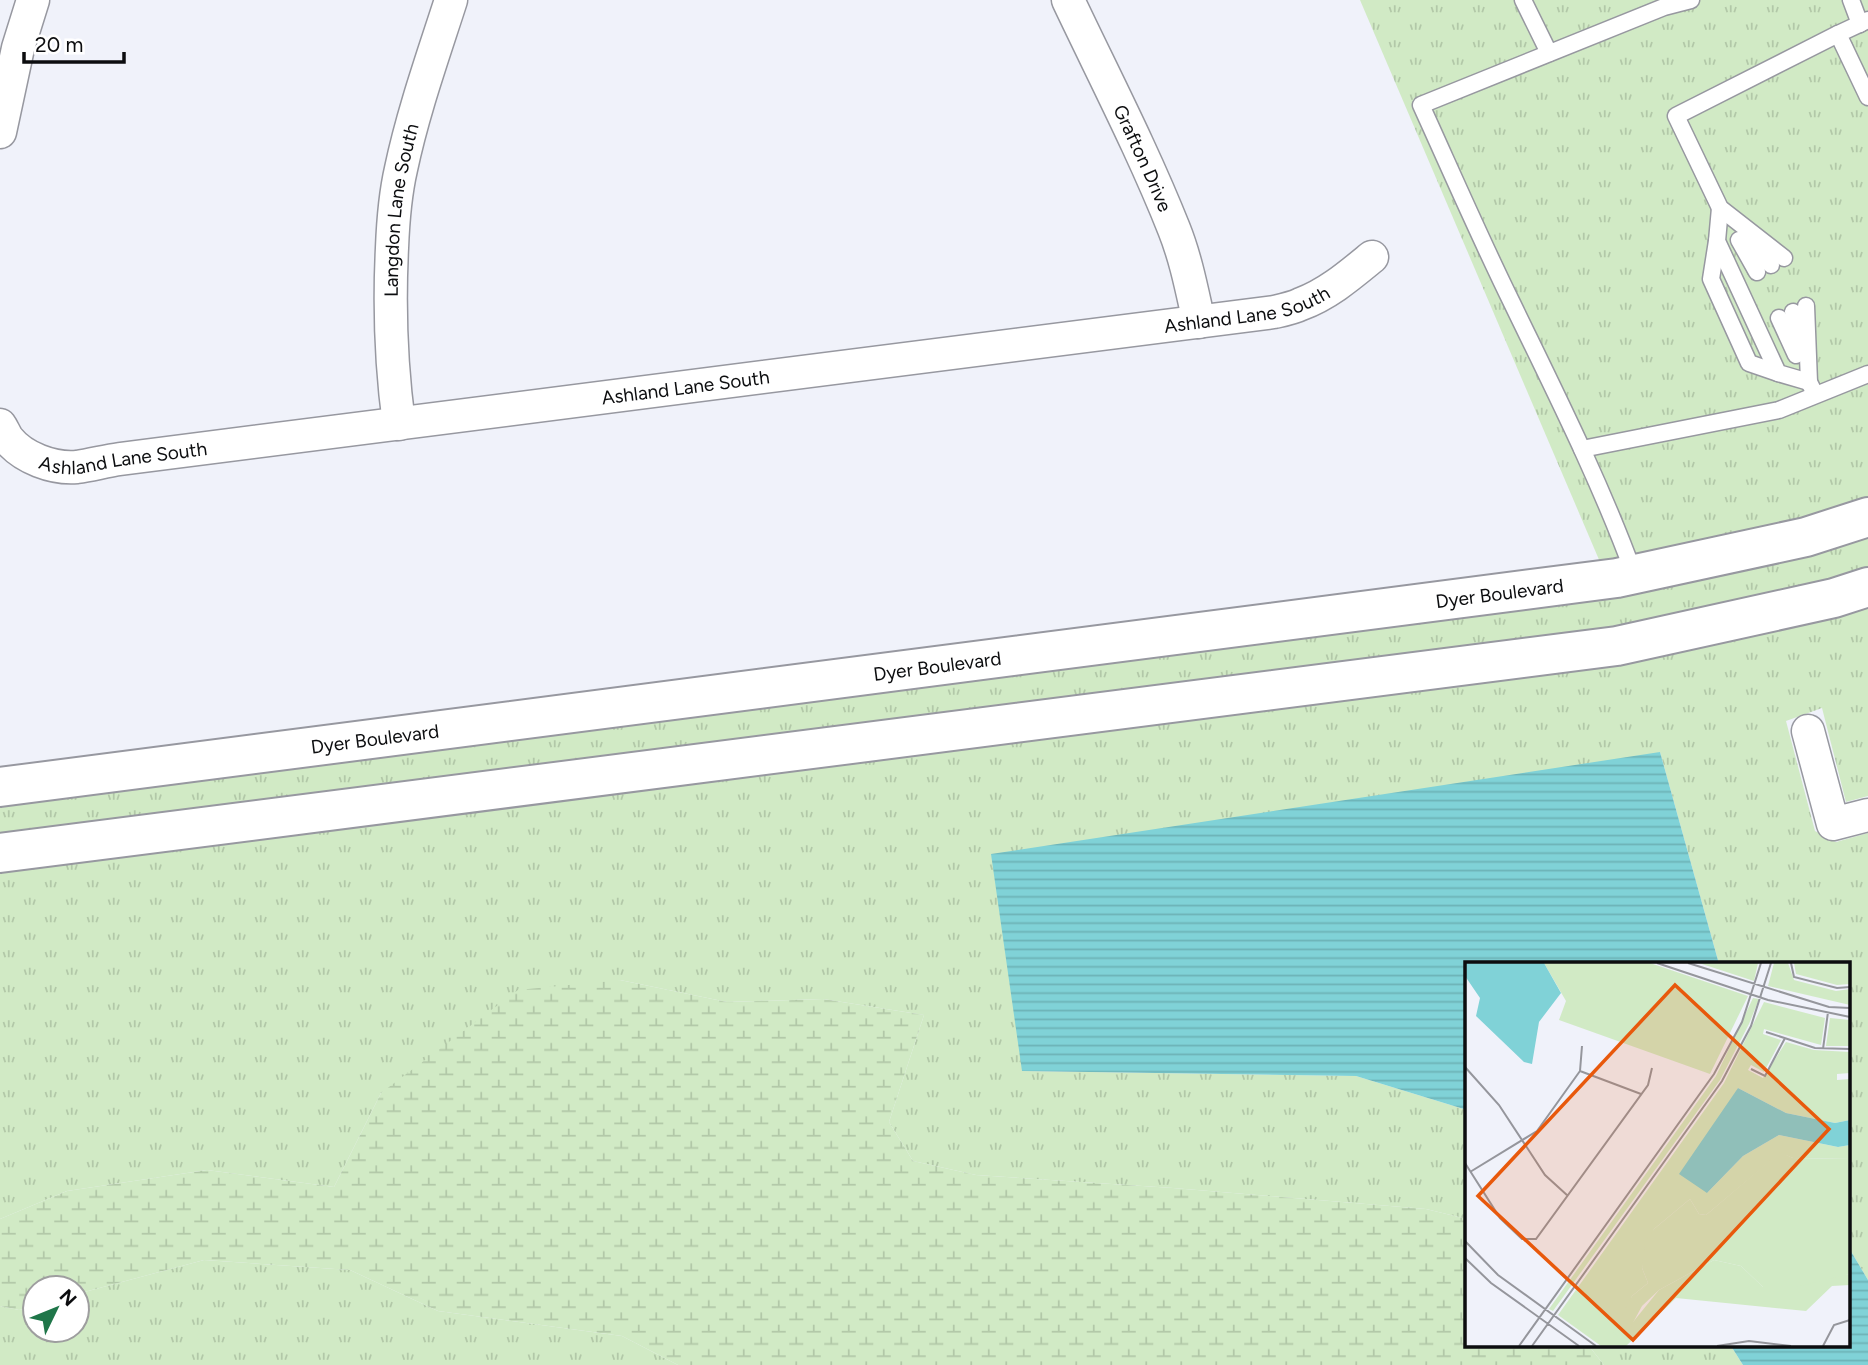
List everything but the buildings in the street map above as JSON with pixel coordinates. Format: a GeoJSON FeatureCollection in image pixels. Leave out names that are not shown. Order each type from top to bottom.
{"type":"FeatureCollection","features":[{"type":"Feature","properties":{"kind":"main road","name":"Dyer Boulevard"},"geometry":{"type":"LineString","coordinates":[[0,787],[1576,583],[1634,574],[1806,537],[1868,517]]}},
{"type":"Feature","properties":{"kind":"main road"},"geometry":{"type":"LineString","coordinates":[[0,853],[1617,646],[1834,598],[1868,587]]}},
{"type":"Feature","properties":{"kind":"street"},"geometry":{"type":"LineString","coordinates":[[0,132],[18,48],[33,0]]}},
{"type":"Feature","properties":{"kind":"street","name":"Langdon Lane South"},"geometry":{"type":"LineString","coordinates":[[400,424],[391,350],[394,219],[400,171],[414,117],[451,0]]}},
{"type":"Feature","properties":{"kind":"street","name":"Grafton Drive"},"geometry":{"type":"LineString","coordinates":[[1068,0],[1175,231],[1199,322]]}},
{"type":"Feature","properties":{"kind":"street","name":"Ashland Lane South"},"geometry":{"type":"LineString","coordinates":[[0,425],[8,439],[21,451],[52,465],[75,467],[120,459],[1274,312],[1301,305],[1345,279],[1372,257]]}},
{"type":"Feature","properties":{"kind":"street"},"geometry":{"type":"LineString","coordinates":[[1808,731],[1833,824],[1868,815]]}},
{"type":"Feature","properties":{"kind":"lane"},"geometry":{"type":"LineString","coordinates":[[1523,0],[1549,53]]}},
{"type":"Feature","properties":{"kind":"lane"},"geometry":{"type":"LineString","coordinates":[[1634,574],[1582,449],[1421,105],[1664,7],[1690,0]]}},
{"type":"Feature","properties":{"kind":"lane"},"geometry":{"type":"LineString","coordinates":[[1720,208],[1770,265],[1720,208],[1676,116],[1864,22],[1851,0]]}},
{"type":"Feature","properties":{"kind":"lane"},"geometry":{"type":"LineString","coordinates":[[1838,34],[1868,97]]}},
{"type":"Feature","properties":{"kind":"lane"},"geometry":{"type":"LineString","coordinates":[[1720,208],[1717,241],[1778,373],[1813,389]]}},
{"type":"Feature","properties":{"kind":"lane"},"geometry":{"type":"LineString","coordinates":[[1813,389],[1793,312],[1813,389]]}},
{"type":"Feature","properties":{"kind":"lane"},"geometry":{"type":"LineString","coordinates":[[1582,449],[1779,410],[1813,389],[1868,374]]}},
{"type":"Feature","properties":{"kind":"green space"},"geometry":{"type":"Polygon","coordinates":[[[1360,0],[1868,0],[1868,499],[1803,520],[1600,562],[1360,0]]]}},
{"type":"Feature","properties":{"kind":"green space"},"geometry":{"type":"Polygon","coordinates":[[[1868,535],[1868,569],[1832,581],[1616,627],[0,835],[0,805],[1868,535]]]}},
{"type":"Feature","properties":{"kind":"green space"},"geometry":{"type":"Polygon","coordinates":[[[1868,606],[1868,796],[1846,802],[1822,708],[1786,721],[1815,831],[1836,842],[1868,833],[1868,1280],[1850,1250],[1850,962],[1718,962],[1660,752],[1022,1071],[1356,1076],[1465,1109],[1465,1219],[1426,1209],[976,1175],[913,1161],[889,1122],[924,1015],[823,999],[727,1002],[620,980],[381,1093],[334,1187],[207,1170],[67,1191],[0,1219],[0,871],[1868,606]]]}},
{"type":"Feature","properties":{"kind":"green space"},"geometry":{"type":"Polygon","coordinates":[[[620,980],[727,1002],[823,999],[924,1015],[889,1122],[913,1161],[976,1175],[1426,1209],[1465,1219],[1465,1348],[1591,1348],[1604,1365],[678,1365],[622,1336],[438,1311],[350,1270],[204,1260],[91,1290],[91,1274],[21,1274],[21,1310],[0,1306],[0,1219],[67,1191],[207,1170],[334,1187],[381,1093],[518,990],[620,980]]]}},
{"type":"Feature","properties":{"kind":"green space"},"geometry":{"type":"Polygon","coordinates":[[[204,1260],[350,1270],[438,1311],[622,1336],[678,1365],[0,1365],[0,1306],[21,1310],[21,1344],[91,1344],[91,1290],[204,1260]]]}},
{"type":"Feature","properties":{"kind":"green space"},"geometry":{"type":"Polygon","coordinates":[[[1591,1348],[1732,1348],[1743,1365],[1604,1365],[1591,1348]]]}},
{"type":"Feature","properties":{"kind":"water"},"geometry":{"type":"Polygon","coordinates":[[[1660,752],[1718,962],[1465,962],[1465,1109],[1356,1076],[1022,1071],[991,854],[1660,752]]]}},
{"type":"Feature","properties":{"kind":"water"},"geometry":{"type":"Polygon","coordinates":[[[1850,1250],[1868,1280],[1868,1365],[1743,1365],[1732,1348],[1850,1348],[1850,1250]]]}}]}
